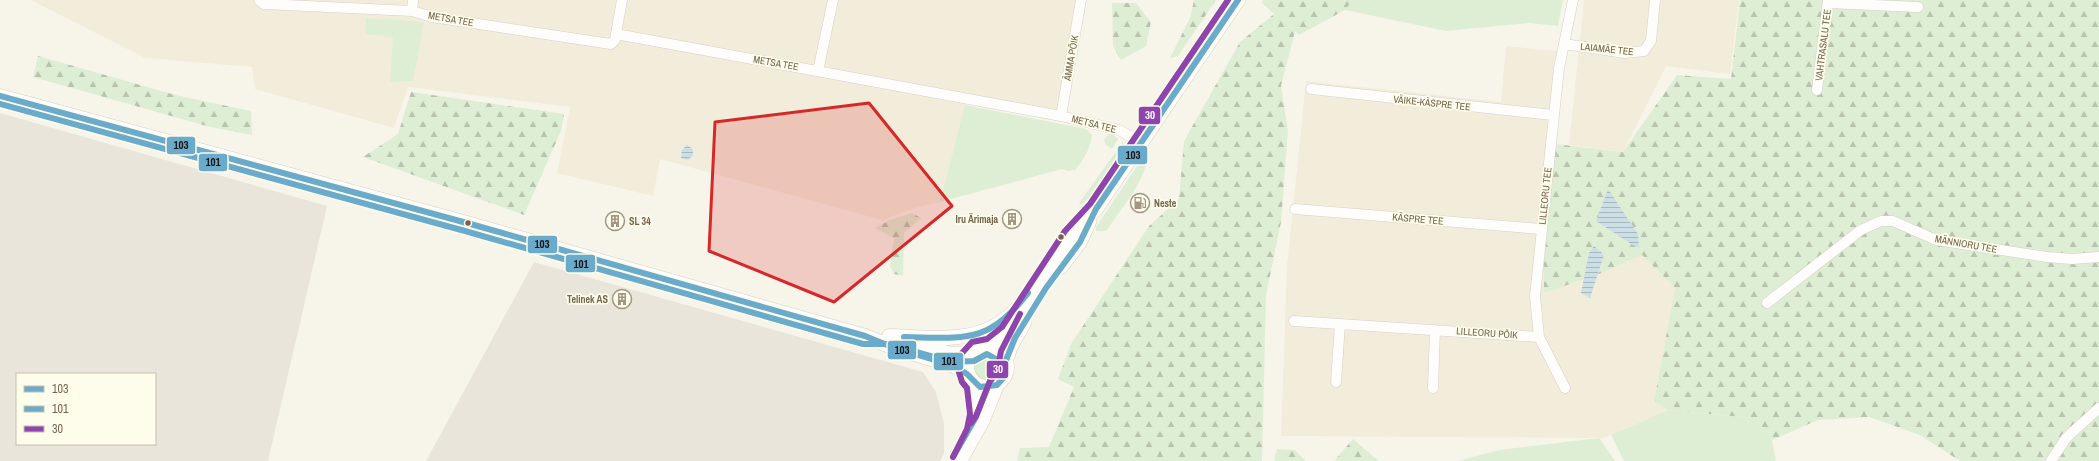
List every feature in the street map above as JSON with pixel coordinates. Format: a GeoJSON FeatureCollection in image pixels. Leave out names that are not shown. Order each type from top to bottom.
{"type":"FeatureCollection","features":[{"type":"Feature","properties":{"kind":"main road"},"geometry":{"type":"LineString","coordinates":[[960,461],[975,432],[984,420],[997,385],[1005,376],[1006,360],[1015,338],[1046,288],[1080,242],[1096,209],[1238,0]]}},
{"type":"Feature","properties":{"kind":"main road"},"geometry":{"type":"LineString","coordinates":[[0,96],[467,223],[865,336],[892,347],[954,366],[986,388],[997,385]]}},
{"type":"Feature","properties":{"kind":"main road"},"geometry":{"type":"LineString","coordinates":[[990,347],[1008,332],[1072,235],[1096,209]]}},
{"type":"Feature","properties":{"kind":"main road"},"geometry":{"type":"LineString","coordinates":[[865,336],[956,338],[984,332],[1009,317],[1034,283],[1050,267]]}},
{"type":"Feature","properties":{"kind":"main road"},"geometry":{"type":"LineString","coordinates":[[888,336],[951,354],[972,353],[982,347],[990,347],[999,351],[1006,360]]}},
{"type":"Feature","properties":{"kind":"main road"},"geometry":{"type":"LineString","coordinates":[[972,353],[967,363],[978,407],[975,432]]}},
{"type":"Feature","properties":{"kind":"street","name":"METSA TEE"},"geometry":{"type":"LineString","coordinates":[[259,0],[264,4],[412,11],[432,17],[611,44],[615,40],[616,34],[818,70],[1061,116],[1119,130],[1141,142]]}},
{"type":"Feature","properties":{"kind":"street"},"geometry":{"type":"LineString","coordinates":[[412,11],[413,0]]}},
{"type":"Feature","properties":{"kind":"street"},"geometry":{"type":"LineString","coordinates":[[616,34],[622,0]]}},
{"type":"Feature","properties":{"kind":"street"},"geometry":{"type":"LineString","coordinates":[[818,70],[833,0]]}},
{"type":"Feature","properties":{"kind":"street","name":"ÄMMA PÕIK"},"geometry":{"type":"LineString","coordinates":[[1061,116],[1081,0]]}},
{"type":"Feature","properties":{"kind":"street","name":"LILLEORU TEE"},"geometry":{"type":"LineString","coordinates":[[1565,388],[1539,336],[1535,296],[1559,68],[1573,0]]}},
{"type":"Feature","properties":{"kind":"street","name":"LAIAMÄE TEE"},"geometry":{"type":"LineString","coordinates":[[1564,44],[1625,53],[1644,51],[1651,41],[1655,0]]}},
{"type":"Feature","properties":{"kind":"street"},"geometry":{"type":"LineString","coordinates":[[1828,2],[1918,7]]}},
{"type":"Feature","properties":{"kind":"street","name":"VAHTRASALU TEE"},"geometry":{"type":"LineString","coordinates":[[1817,90],[1828,2]]}},
{"type":"Feature","properties":{"kind":"street","name":"VÄIKE-KÄSPRE TEE"},"geometry":{"type":"LineString","coordinates":[[1311,89],[1553,115]]}},
{"type":"Feature","properties":{"kind":"street","name":"KÄSPRE TEE"},"geometry":{"type":"LineString","coordinates":[[1295,209],[1541,229]]}},
{"type":"Feature","properties":{"kind":"street","name":"MÄNNIORU TEE"},"geometry":{"type":"LineString","coordinates":[[1767,303],[1861,230],[1882,221],[1893,221],[1936,240],[2047,257],[2072,259],[2099,257]]}},
{"type":"Feature","properties":{"kind":"street","name":"LILLEORU PÕIK"},"geometry":{"type":"LineString","coordinates":[[1294,321],[1539,336]]}},
{"type":"Feature","properties":{"kind":"street"},"geometry":{"type":"LineString","coordinates":[[1336,382],[1340,324]]}},
{"type":"Feature","properties":{"kind":"street"},"geometry":{"type":"LineString","coordinates":[[1433,388],[1435,330]]}},
{"type":"Feature","properties":{"kind":"street"},"geometry":{"type":"LineString","coordinates":[[2051,461],[2066,438],[2099,408]]}},
{"type":"Feature","properties":{"kind":"highlighted area"},"geometry":{"type":"Polygon","coordinates":[[[869,103],[952,206],[834,302],[709,251],[715,122],[869,103]]]}},
{"type":"Feature","properties":{"kind":"shaded area"},"geometry":{"type":"Polygon","coordinates":[[[31,0],[1081,0],[1061,116],[967,100],[940,202],[918,207],[882,220],[660,159],[653,196],[557,173],[570,107],[408,87],[394,128],[255,89],[252,67],[145,58],[31,0]]]}},
{"type":"Feature","properties":{"kind":"shaded area"},"geometry":{"type":"Polygon","coordinates":[[[1584,0],[1739,0],[1730,74],[1666,66],[1623,152],[1569,145],[1584,0]]]}},
{"type":"Feature","properties":{"kind":"shaded area"},"geometry":{"type":"Polygon","coordinates":[[[1506,46],[1557,51],[1555,144],[1544,293],[1602,273],[1642,254],[1675,288],[1654,401],[1668,410],[1604,438],[1281,436],[1287,267],[1306,81],[1501,102],[1506,46]]]}},
{"type":"Feature","properties":{"kind":"shaded area"},"geometry":{"type":"Polygon","coordinates":[[[0,113],[327,206],[268,461],[0,461],[0,113]]]}},
{"type":"Feature","properties":{"kind":"shaded area"},"geometry":{"type":"Polygon","coordinates":[[[687,145],[693,149],[693,155],[688,160],[681,158],[682,150],[687,145]]]}},
{"type":"Feature","properties":{"kind":"shaded area"},"geometry":{"type":"Polygon","coordinates":[[[1608,189],[1638,234],[1639,247],[1636,247],[1596,221],[1608,189]]]}},
{"type":"Feature","properties":{"kind":"shaded area"},"geometry":{"type":"Polygon","coordinates":[[[1594,246],[1604,255],[1590,298],[1581,293],[1589,253],[1594,246]]]}},
{"type":"Feature","properties":{"kind":"shaded area"},"geometry":{"type":"Polygon","coordinates":[[[534,262],[923,372],[936,392],[944,424],[944,453],[940,461],[426,461],[534,262]]]}},
{"type":"Feature","properties":{"kind":"green space"},"geometry":{"type":"Polygon","coordinates":[[[1194,0],[1216,0],[1178,56],[1170,58],[1190,18],[1194,0]]]}},
{"type":"Feature","properties":{"kind":"green space"},"geometry":{"type":"Polygon","coordinates":[[[1263,0],[1353,0],[1345,10],[1299,35],[1295,31],[1281,86],[1288,131],[1281,222],[1266,295],[1262,461],[1017,461],[1020,448],[1049,447],[1074,387],[1058,379],[1071,344],[1149,226],[1179,199],[1184,141],[1240,42],[1274,14],[1262,3],[1263,0]]]}},
{"type":"Feature","properties":{"kind":"green space"},"geometry":{"type":"Polygon","coordinates":[[[1353,0],[1563,0],[1558,26],[1529,23],[1446,31],[1345,10],[1353,0]]]}},
{"type":"Feature","properties":{"kind":"green space"},"geometry":{"type":"Polygon","coordinates":[[[1740,0],[2099,0],[2099,461],[1960,461],[1920,435],[1869,417],[1818,420],[1772,440],[1753,418],[1668,410],[1654,401],[1675,288],[1642,255],[1602,273],[1544,293],[1544,227],[1555,144],[1623,152],[1677,75],[1731,79],[1740,0]]]}},
{"type":"Feature","properties":{"kind":"green space"},"geometry":{"type":"Polygon","coordinates":[[[1112,3],[1136,3],[1151,22],[1146,46],[1121,60],[1113,46],[1112,3]]]}},
{"type":"Feature","properties":{"kind":"green space"},"geometry":{"type":"Polygon","coordinates":[[[366,18],[424,22],[413,81],[390,82],[393,37],[365,34],[366,18]]]}},
{"type":"Feature","properties":{"kind":"green space"},"geometry":{"type":"Polygon","coordinates":[[[38,56],[179,96],[251,111],[252,135],[210,127],[33,77],[38,56]]]}},
{"type":"Feature","properties":{"kind":"green space"},"geometry":{"type":"Polygon","coordinates":[[[411,92],[564,114],[561,131],[524,215],[363,157],[398,134],[411,92]]]}},
{"type":"Feature","properties":{"kind":"green space"},"geometry":{"type":"Polygon","coordinates":[[[965,105],[1086,129],[1092,135],[1090,145],[1084,158],[1075,170],[1068,171],[1062,169],[940,202],[965,105]]]}},
{"type":"Feature","properties":{"kind":"green space"},"geometry":{"type":"Polygon","coordinates":[[[1109,134],[1113,134],[1118,139],[1112,149],[1106,145],[1104,140],[1109,134]]]}},
{"type":"Feature","properties":{"kind":"green space"},"geometry":{"type":"Polygon","coordinates":[[[1123,142],[1127,150],[1099,187],[1082,205],[1079,203],[1123,142]]]}},
{"type":"Feature","properties":{"kind":"green space"},"geometry":{"type":"Polygon","coordinates":[[[1141,160],[1145,161],[1145,167],[1137,186],[1106,231],[1096,231],[1096,227],[1141,160]]]}},
{"type":"Feature","properties":{"kind":"green space"},"geometry":{"type":"Polygon","coordinates":[[[912,213],[921,218],[904,233],[903,276],[894,274],[890,266],[894,238],[875,228],[890,220],[912,213]]]}},
{"type":"Feature","properties":{"kind":"green space"},"geometry":{"type":"Polygon","coordinates":[[[987,353],[993,354],[997,357],[1000,361],[1000,373],[997,377],[993,380],[987,381],[981,380],[977,377],[974,373],[973,367],[974,361],[977,357],[981,354],[987,353]]]}},
{"type":"Feature","properties":{"kind":"green space"},"geometry":{"type":"Polygon","coordinates":[[[1668,410],[1753,418],[1772,440],[1776,461],[1624,461],[1611,435],[1668,410]]]}},
{"type":"Feature","properties":{"kind":"green space"},"geometry":{"type":"Polygon","coordinates":[[[1599,438],[1615,461],[1458,461],[1499,450],[1599,438]]]}},
{"type":"Feature","properties":{"kind":"green space"},"geometry":{"type":"Polygon","coordinates":[[[1353,439],[1379,461],[1334,461],[1353,439]]]}},
{"type":"Feature","properties":{"kind":"green space"},"geometry":{"type":"Polygon","coordinates":[[[1277,449],[1295,450],[1306,461],[1274,461],[1277,449]]]}},
{"type":"Feature","properties":{"kind":"transit line","name":"30"},"geometry":{"type":"LineString","coordinates":[[953,457],[967,429],[970,414],[967,388],[962,382],[958,369],[962,353],[972,342],[987,339],[1002,327],[1065,231],[1090,204],[1228,0]]}},
{"type":"Feature","properties":{"kind":"transit line","name":"103"},"geometry":{"type":"LineString","coordinates":[[0,96],[467,223],[865,336],[892,347],[954,366],[967,374],[980,387],[997,385],[1005,376],[1006,360],[1015,338],[1046,288],[1080,242],[1096,209],[1238,0]]}},
{"type":"Feature","properties":{"kind":"transit line","name":"101"},"geometry":{"type":"LineString","coordinates":[[0,104],[465,231],[863,344],[888,344],[951,362],[974,361],[987,354],[996,359],[999,365],[997,372],[990,381],[976,417],[953,457]]}},
{"type":"Feature","properties":{"kind":"transit line","name":"103"},"geometry":{"type":"LineString","coordinates":[[904,337],[943,338],[974,335],[987,330],[1000,322],[1014,310],[1028,293]]}},
{"type":"Feature","properties":{"kind":"transit line","name":"30"},"geometry":{"type":"LineString","coordinates":[[971,423],[976,416],[990,381],[997,373],[1001,351],[1020,314]]}},
{"type":"Feature","properties":{"kind":"place","name":"Neste"},"geometry":{"type":"Point","coordinates":[1140,203]}},
{"type":"Feature","properties":{"kind":"place","name":"Iru Ärimaja"},"geometry":{"type":"Point","coordinates":[1012,219]}},
{"type":"Feature","properties":{"kind":"place","name":"SL 34"},"geometry":{"type":"Point","coordinates":[615,221]}},
{"type":"Feature","properties":{"kind":"place","name":"Telinek AS"},"geometry":{"type":"Point","coordinates":[622,299]}}]}
